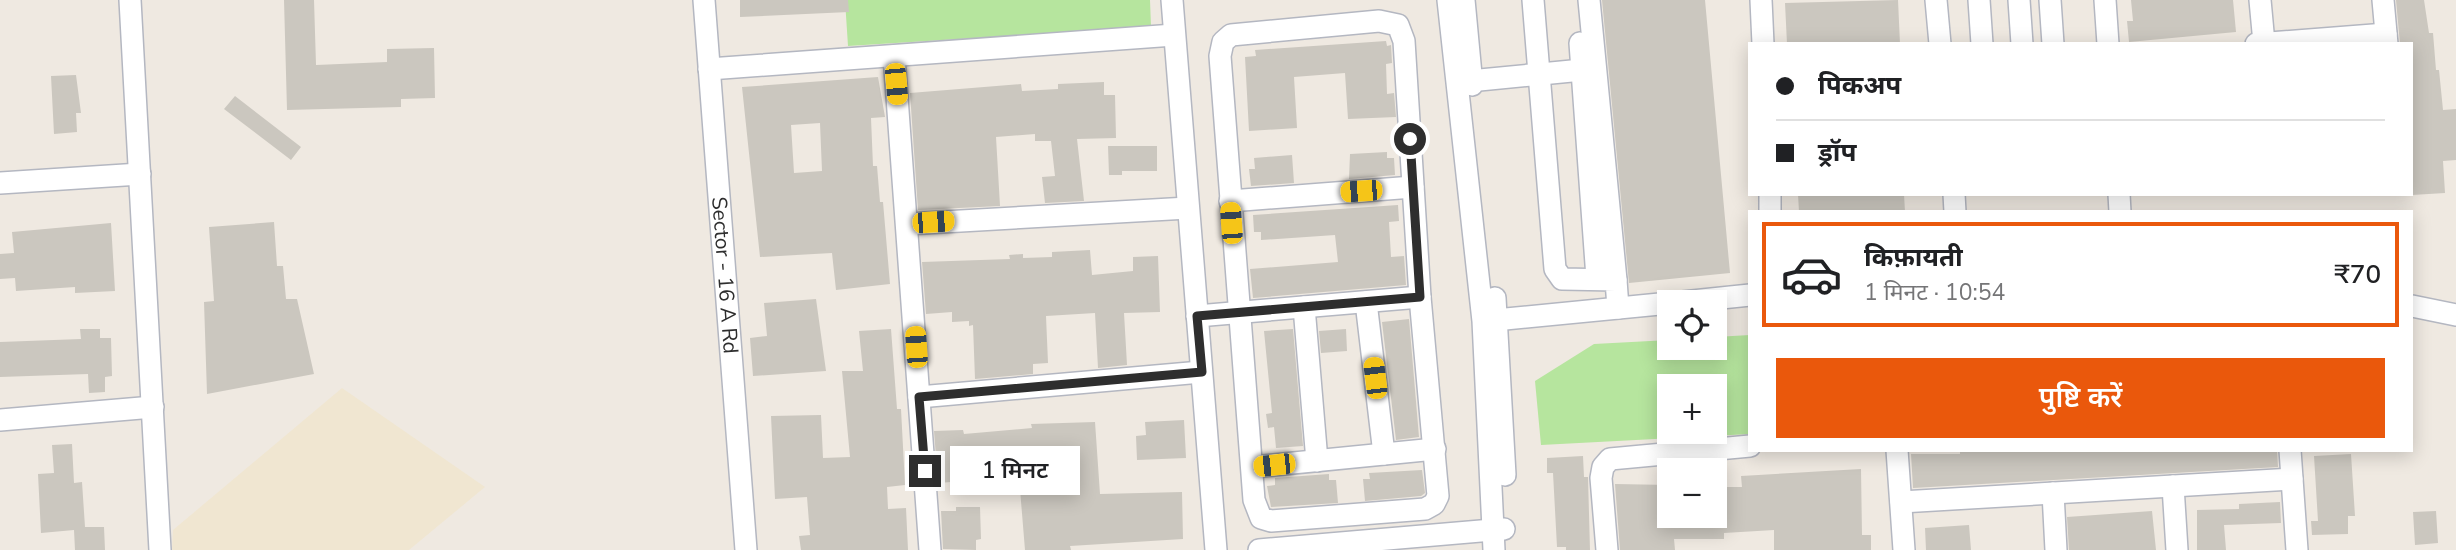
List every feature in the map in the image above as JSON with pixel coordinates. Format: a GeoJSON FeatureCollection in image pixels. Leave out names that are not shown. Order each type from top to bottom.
{"type":"FeatureCollection","features":[{"type":"Feature","properties":{"kind":"street"},"geometry":{"type":"LineString","coordinates":[[130,0],[160,550]]}},
{"type":"Feature","properties":{"kind":"street","name":"Sector - 16 A Rd"},"geometry":{"type":"LineString","coordinates":[[704,0],[746,550]]}},
{"type":"Feature","properties":{"kind":"street"},"geometry":{"type":"LineString","coordinates":[[1172,0],[1216,550]]}},
{"type":"Feature","properties":{"kind":"street"},"geometry":{"type":"LineString","coordinates":[[1259,550],[1500,540],[1491,321],[1464,81],[1448,0]]}},
{"type":"Feature","properties":{"kind":"street"},"geometry":{"type":"LineString","coordinates":[[1464,0],[1464,81]]}},
{"type":"Feature","properties":{"kind":"street"},"geometry":{"type":"LineString","coordinates":[[1533,0],[1555,269],[1562,279],[1607,279]]}},
{"type":"Feature","properties":{"kind":"street"},"geometry":{"type":"LineString","coordinates":[[1577,0],[1582,70],[1607,279],[1618,308]]}},
{"type":"Feature","properties":{"kind":"street"},"geometry":{"type":"LineString","coordinates":[[1589,0],[1607,279]]}},
{"type":"Feature","properties":{"kind":"street"},"geometry":{"type":"LineString","coordinates":[[1761,0],[1763,42]]}},
{"type":"Feature","properties":{"kind":"street"},"geometry":{"type":"LineString","coordinates":[[1936,0],[1940,42]]}},
{"type":"Feature","properties":{"kind":"street"},"geometry":{"type":"LineString","coordinates":[[1979,0],[1982,42]]}},
{"type":"Feature","properties":{"kind":"street"},"geometry":{"type":"LineString","coordinates":[[2019,0],[2022,42]]}},
{"type":"Feature","properties":{"kind":"street"},"geometry":{"type":"LineString","coordinates":[[2050,0],[2053,42]]}},
{"type":"Feature","properties":{"kind":"street"},"geometry":{"type":"LineString","coordinates":[[2105,0],[2108,42]]}},
{"type":"Feature","properties":{"kind":"street"},"geometry":{"type":"LineString","coordinates":[[2260,0],[2264,42]]}},
{"type":"Feature","properties":{"kind":"street"},"geometry":{"type":"LineString","coordinates":[[2294,42],[2386,39],[2383,0]]}},
{"type":"Feature","properties":{"kind":"street"},"geometry":{"type":"LineString","coordinates":[[1379,21],[1398,25],[1403,32],[1420,297],[1435,449],[1438,496],[1434,505],[1425,509],[1271,521],[1261,518],[1257,511],[1252,467],[1230,201],[1219,68],[1223,42],[1231,35],[1379,21]]}},
{"type":"Feature","properties":{"kind":"street"},"geometry":{"type":"LineString","coordinates":[[709,69],[1174,35]]}},
{"type":"Feature","properties":{"kind":"street"},"geometry":{"type":"LineString","coordinates":[[894,56],[930,550]]}},
{"type":"Feature","properties":{"kind":"street"},"geometry":{"type":"LineString","coordinates":[[1464,81],[1582,70]]}},
{"type":"Feature","properties":{"kind":"street"},"geometry":{"type":"LineString","coordinates":[[0,183],[140,174]]}},
{"type":"Feature","properties":{"kind":"street"},"geometry":{"type":"LineString","coordinates":[[1230,201],[1413,187]]}},
{"type":"Feature","properties":{"kind":"street"},"geometry":{"type":"LineString","coordinates":[[908,224],[1188,208]]}},
{"type":"Feature","properties":{"kind":"street"},"geometry":{"type":"LineString","coordinates":[[1727,297],[1748,295]]}},
{"type":"Feature","properties":{"kind":"street"},"geometry":{"type":"LineString","coordinates":[[1197,316],[1420,297]]}},
{"type":"Feature","properties":{"kind":"street"},"geometry":{"type":"LineString","coordinates":[[1366,302],[1384,454]]}},
{"type":"Feature","properties":{"kind":"street"},"geometry":{"type":"LineString","coordinates":[[1491,321],[1657,304]]}},
{"type":"Feature","properties":{"kind":"street"},"geometry":{"type":"LineString","coordinates":[[2413,306],[2456,315]]}},
{"type":"Feature","properties":{"kind":"street"},"geometry":{"type":"LineString","coordinates":[[1304,307],[1317,461]]}},
{"type":"Feature","properties":{"kind":"street"},"geometry":{"type":"LineString","coordinates":[[919,397],[1202,372]]}},
{"type":"Feature","properties":{"kind":"street"},"geometry":{"type":"LineString","coordinates":[[0,420],[153,407]]}},
{"type":"Feature","properties":{"kind":"street"},"geometry":{"type":"LineString","coordinates":[[1607,550],[1601,478],[1603,467],[1610,458],[1748,446]]}},
{"type":"Feature","properties":{"kind":"street"},"geometry":{"type":"LineString","coordinates":[[1252,467],[1435,449]]}},
{"type":"Feature","properties":{"kind":"street"},"geometry":{"type":"LineString","coordinates":[[1896,452],[1904,550]]}},
{"type":"Feature","properties":{"kind":"street"},"geometry":{"type":"LineString","coordinates":[[2290,452],[2297,550]]}},
{"type":"Feature","properties":{"kind":"street"},"geometry":{"type":"LineString","coordinates":[[1900,502],[2292,479]]}},
{"type":"Feature","properties":{"kind":"street"},"geometry":{"type":"LineString","coordinates":[[2173,486],[2177,550]]}},
{"type":"Feature","properties":{"kind":"street"},"geometry":{"type":"LineString","coordinates":[[2053,493],[2056,550]]}},
{"type":"Feature","properties":{"kind":"shaded area"},"geometry":{"type":"Polygon","coordinates":[[[342,388],[485,487],[409,550],[172,550],[173,530],[342,388]]]}},
{"type":"Feature","properties":{"kind":"green space"},"geometry":{"type":"Polygon","coordinates":[[[845,0],[1150,0],[1151,27],[848,46],[845,0]]]}},
{"type":"Feature","properties":{"kind":"green space"},"geometry":{"type":"Polygon","coordinates":[[[1748,335],[1748,434],[1727,435],[1727,374],[1657,374],[1657,439],[1541,445],[1535,381],[1594,344],[1657,341],[1657,360],[1727,360],[1727,336],[1748,335]]]}},
{"type":"Feature","properties":{"kind":"building"},"geometry":{"type":"Polygon","coordinates":[[[284,0],[314,0],[316,65],[387,62],[387,49],[434,48],[435,98],[401,99],[401,107],[287,110],[284,0]]]}},
{"type":"Feature","properties":{"kind":"building"},"geometry":{"type":"Polygon","coordinates":[[[740,0],[848,0],[849,12],[740,17],[740,0]]]}},
{"type":"Feature","properties":{"kind":"building"},"geometry":{"type":"Polygon","coordinates":[[[1602,0],[1705,0],[1730,273],[1629,283],[1602,0]]]}},
{"type":"Feature","properties":{"kind":"building"},"geometry":{"type":"Polygon","coordinates":[[[1898,0],[1900,42],[1787,42],[1785,3],[1898,0]]]}},
{"type":"Feature","properties":{"kind":"building"},"geometry":{"type":"Polygon","coordinates":[[[2131,0],[2233,0],[2236,32],[2129,42],[2127,21],[2133,21],[2131,0]]]}},
{"type":"Feature","properties":{"kind":"building"},"geometry":{"type":"Polygon","coordinates":[[[2396,0],[2424,0],[2429,33],[2433,33],[2443,110],[2456,109],[2456,160],[2443,161],[2445,193],[2413,195],[2413,42],[2400,42],[2396,0]]]}},
{"type":"Feature","properties":{"kind":"building"},"geometry":{"type":"Polygon","coordinates":[[[1386,41],[1387,46],[1391,45],[1392,63],[1386,64],[1387,94],[1394,93],[1396,117],[1348,119],[1345,73],[1294,77],[1297,128],[1249,131],[1245,57],[1256,56],[1255,50],[1386,41]]]}},
{"type":"Feature","properties":{"kind":"building"},"geometry":{"type":"Polygon","coordinates":[[[76,75],[81,113],[76,113],[77,132],[54,134],[51,76],[76,75]]]}},
{"type":"Feature","properties":{"kind":"building"},"geometry":{"type":"Polygon","coordinates":[[[878,77],[885,117],[871,118],[873,166],[877,166],[880,202],[883,202],[890,284],[836,290],[832,253],[760,257],[742,87],[878,77]],[[820,123],[791,125],[794,173],[822,171],[820,123]]]}},
{"type":"Feature","properties":{"kind":"building"},"geometry":{"type":"Polygon","coordinates":[[[1104,82],[1104,95],[1115,95],[1116,138],[1077,139],[1084,201],[1045,203],[1042,177],[1055,176],[1051,141],[1035,141],[1035,134],[996,137],[1000,206],[918,210],[910,93],[1021,84],[1022,91],[1058,89],[1058,84],[1104,82]]]}},
{"type":"Feature","properties":{"kind":"building"},"geometry":{"type":"Polygon","coordinates":[[[235,96],[301,147],[291,160],[224,109],[235,96]]]}},
{"type":"Feature","properties":{"kind":"building"},"geometry":{"type":"Polygon","coordinates":[[[1108,146],[1157,146],[1157,171],[1122,171],[1122,175],[1109,175],[1108,146]]]}},
{"type":"Feature","properties":{"kind":"building"},"geometry":{"type":"Polygon","coordinates":[[[1387,152],[1387,158],[1394,158],[1395,175],[1349,179],[1350,154],[1387,152]]]}},
{"type":"Feature","properties":{"kind":"building"},"geometry":{"type":"Polygon","coordinates":[[[1292,155],[1294,183],[1251,186],[1249,169],[1255,169],[1254,158],[1292,155]]]}},
{"type":"Feature","properties":{"kind":"building"},"geometry":{"type":"Polygon","coordinates":[[[1798,196],[1904,196],[1905,210],[1799,210],[1798,196]]]}},
{"type":"Feature","properties":{"kind":"building"},"geometry":{"type":"Polygon","coordinates":[[[1398,205],[1399,221],[1389,222],[1391,257],[1404,256],[1406,285],[1253,298],[1250,269],[1338,262],[1335,235],[1261,240],[1261,232],[1254,232],[1253,215],[1398,205]]]}},
{"type":"Feature","properties":{"kind":"building"},"geometry":{"type":"Polygon","coordinates":[[[274,222],[277,266],[283,266],[286,299],[297,299],[314,374],[207,394],[204,302],[214,301],[209,227],[274,222]]]}},
{"type":"Feature","properties":{"kind":"building"},"geometry":{"type":"Polygon","coordinates":[[[111,223],[115,291],[75,293],[75,287],[16,291],[15,278],[0,279],[0,254],[14,253],[12,232],[111,223]]]}},
{"type":"Feature","properties":{"kind":"building"},"geometry":{"type":"Polygon","coordinates":[[[1090,250],[1092,275],[1133,271],[1133,257],[1158,256],[1160,312],[1124,313],[1127,365],[1098,368],[1095,313],[1046,316],[1048,363],[1033,364],[1033,374],[975,379],[973,325],[969,326],[969,321],[952,322],[952,312],[926,314],[922,262],[1010,259],[1009,255],[1023,254],[1023,258],[1052,257],[1052,252],[1090,250]]]}},
{"type":"Feature","properties":{"kind":"building"},"geometry":{"type":"Polygon","coordinates":[[[816,299],[826,371],[753,376],[750,338],[767,336],[764,303],[816,299]]]}},
{"type":"Feature","properties":{"kind":"building"},"geometry":{"type":"Polygon","coordinates":[[[1409,319],[1419,437],[1396,440],[1382,322],[1409,319]]]}},
{"type":"Feature","properties":{"kind":"building"},"geometry":{"type":"Polygon","coordinates":[[[80,329],[100,329],[100,338],[111,338],[112,376],[105,377],[105,392],[89,393],[88,374],[0,377],[0,342],[81,339],[80,329]]]}},
{"type":"Feature","properties":{"kind":"building"},"geometry":{"type":"Polygon","coordinates":[[[891,329],[897,409],[901,409],[905,485],[887,487],[888,509],[906,508],[908,550],[801,550],[799,536],[810,535],[807,497],[775,499],[771,416],[821,415],[823,458],[850,457],[842,371],[863,371],[859,331],[891,329]]]}},
{"type":"Feature","properties":{"kind":"building"},"geometry":{"type":"Polygon","coordinates":[[[1293,329],[1303,446],[1276,448],[1274,427],[1268,428],[1266,414],[1272,413],[1264,331],[1293,329]]]}},
{"type":"Feature","properties":{"kind":"building"},"geometry":{"type":"Polygon","coordinates":[[[1346,329],[1347,351],[1321,353],[1319,331],[1346,329]]]}},
{"type":"Feature","properties":{"kind":"building"},"geometry":{"type":"Polygon","coordinates":[[[1184,420],[1186,458],[1137,460],[1136,436],[1146,435],[1145,422],[1184,420]]]}},
{"type":"Feature","properties":{"kind":"building"},"geometry":{"type":"Polygon","coordinates":[[[1095,422],[1100,494],[1182,492],[1183,539],[1070,546],[1071,550],[1025,550],[1019,477],[938,483],[934,431],[963,430],[964,434],[1032,428],[1031,424],[1095,422]]]}},
{"type":"Feature","properties":{"kind":"building"},"geometry":{"type":"Polygon","coordinates":[[[72,444],[74,483],[82,482],[85,527],[104,527],[105,550],[75,550],[74,530],[41,533],[38,474],[54,473],[52,445],[72,444]]]}},
{"type":"Feature","properties":{"kind":"building"},"geometry":{"type":"Polygon","coordinates":[[[2277,452],[2278,467],[1913,488],[1911,454],[2277,452]]]}},
{"type":"Feature","properties":{"kind":"building"},"geometry":{"type":"Polygon","coordinates":[[[2351,454],[2355,516],[2348,516],[2348,534],[2312,535],[2311,521],[2318,521],[2314,456],[2351,454]]]}},
{"type":"Feature","properties":{"kind":"building"},"geometry":{"type":"Polygon","coordinates":[[[1583,456],[1584,477],[1588,477],[1590,550],[1566,550],[1566,547],[1557,547],[1553,473],[1547,473],[1547,458],[1583,456]]]}},
{"type":"Feature","properties":{"kind":"building"},"geometry":{"type":"Polygon","coordinates":[[[1861,469],[1862,535],[1871,535],[1871,550],[1774,550],[1774,530],[1724,533],[1724,539],[1674,539],[1675,550],[1620,550],[1615,484],[1657,485],[1657,528],[1727,528],[1727,487],[1742,487],[1741,476],[1861,469]]]}},
{"type":"Feature","properties":{"kind":"building"},"geometry":{"type":"Polygon","coordinates":[[[1422,470],[1425,493],[1421,496],[1365,501],[1363,479],[1370,479],[1369,473],[1422,470]]]}},
{"type":"Feature","properties":{"kind":"building"},"geometry":{"type":"Polygon","coordinates":[[[1329,474],[1329,480],[1336,480],[1338,503],[1271,507],[1267,486],[1275,485],[1275,478],[1329,474]]]}},
{"type":"Feature","properties":{"kind":"building"},"geometry":{"type":"Polygon","coordinates":[[[2280,502],[2281,523],[2224,525],[2226,550],[2197,550],[2197,510],[2239,509],[2239,504],[2280,502]]]}},
{"type":"Feature","properties":{"kind":"building"},"geometry":{"type":"Polygon","coordinates":[[[956,507],[980,507],[981,539],[976,540],[976,550],[943,549],[941,511],[956,511],[956,507]]]}},
{"type":"Feature","properties":{"kind":"building"},"geometry":{"type":"Polygon","coordinates":[[[2152,511],[2156,550],[2069,550],[2067,517],[2152,511]]]}},
{"type":"Feature","properties":{"kind":"building"},"geometry":{"type":"Polygon","coordinates":[[[2436,511],[2438,543],[2415,545],[2413,512],[2436,511]]]}},
{"type":"Feature","properties":{"kind":"building"},"geometry":{"type":"Polygon","coordinates":[[[1969,525],[1971,550],[1926,550],[1925,528],[1969,525]]]}},
{"type":"Feature","properties":{"kind":"route"},"geometry":{"type":"LineString","coordinates":[[925,471],[919,397],[1202,372],[1197,316],[1420,297],[1410,139]]}}]}
